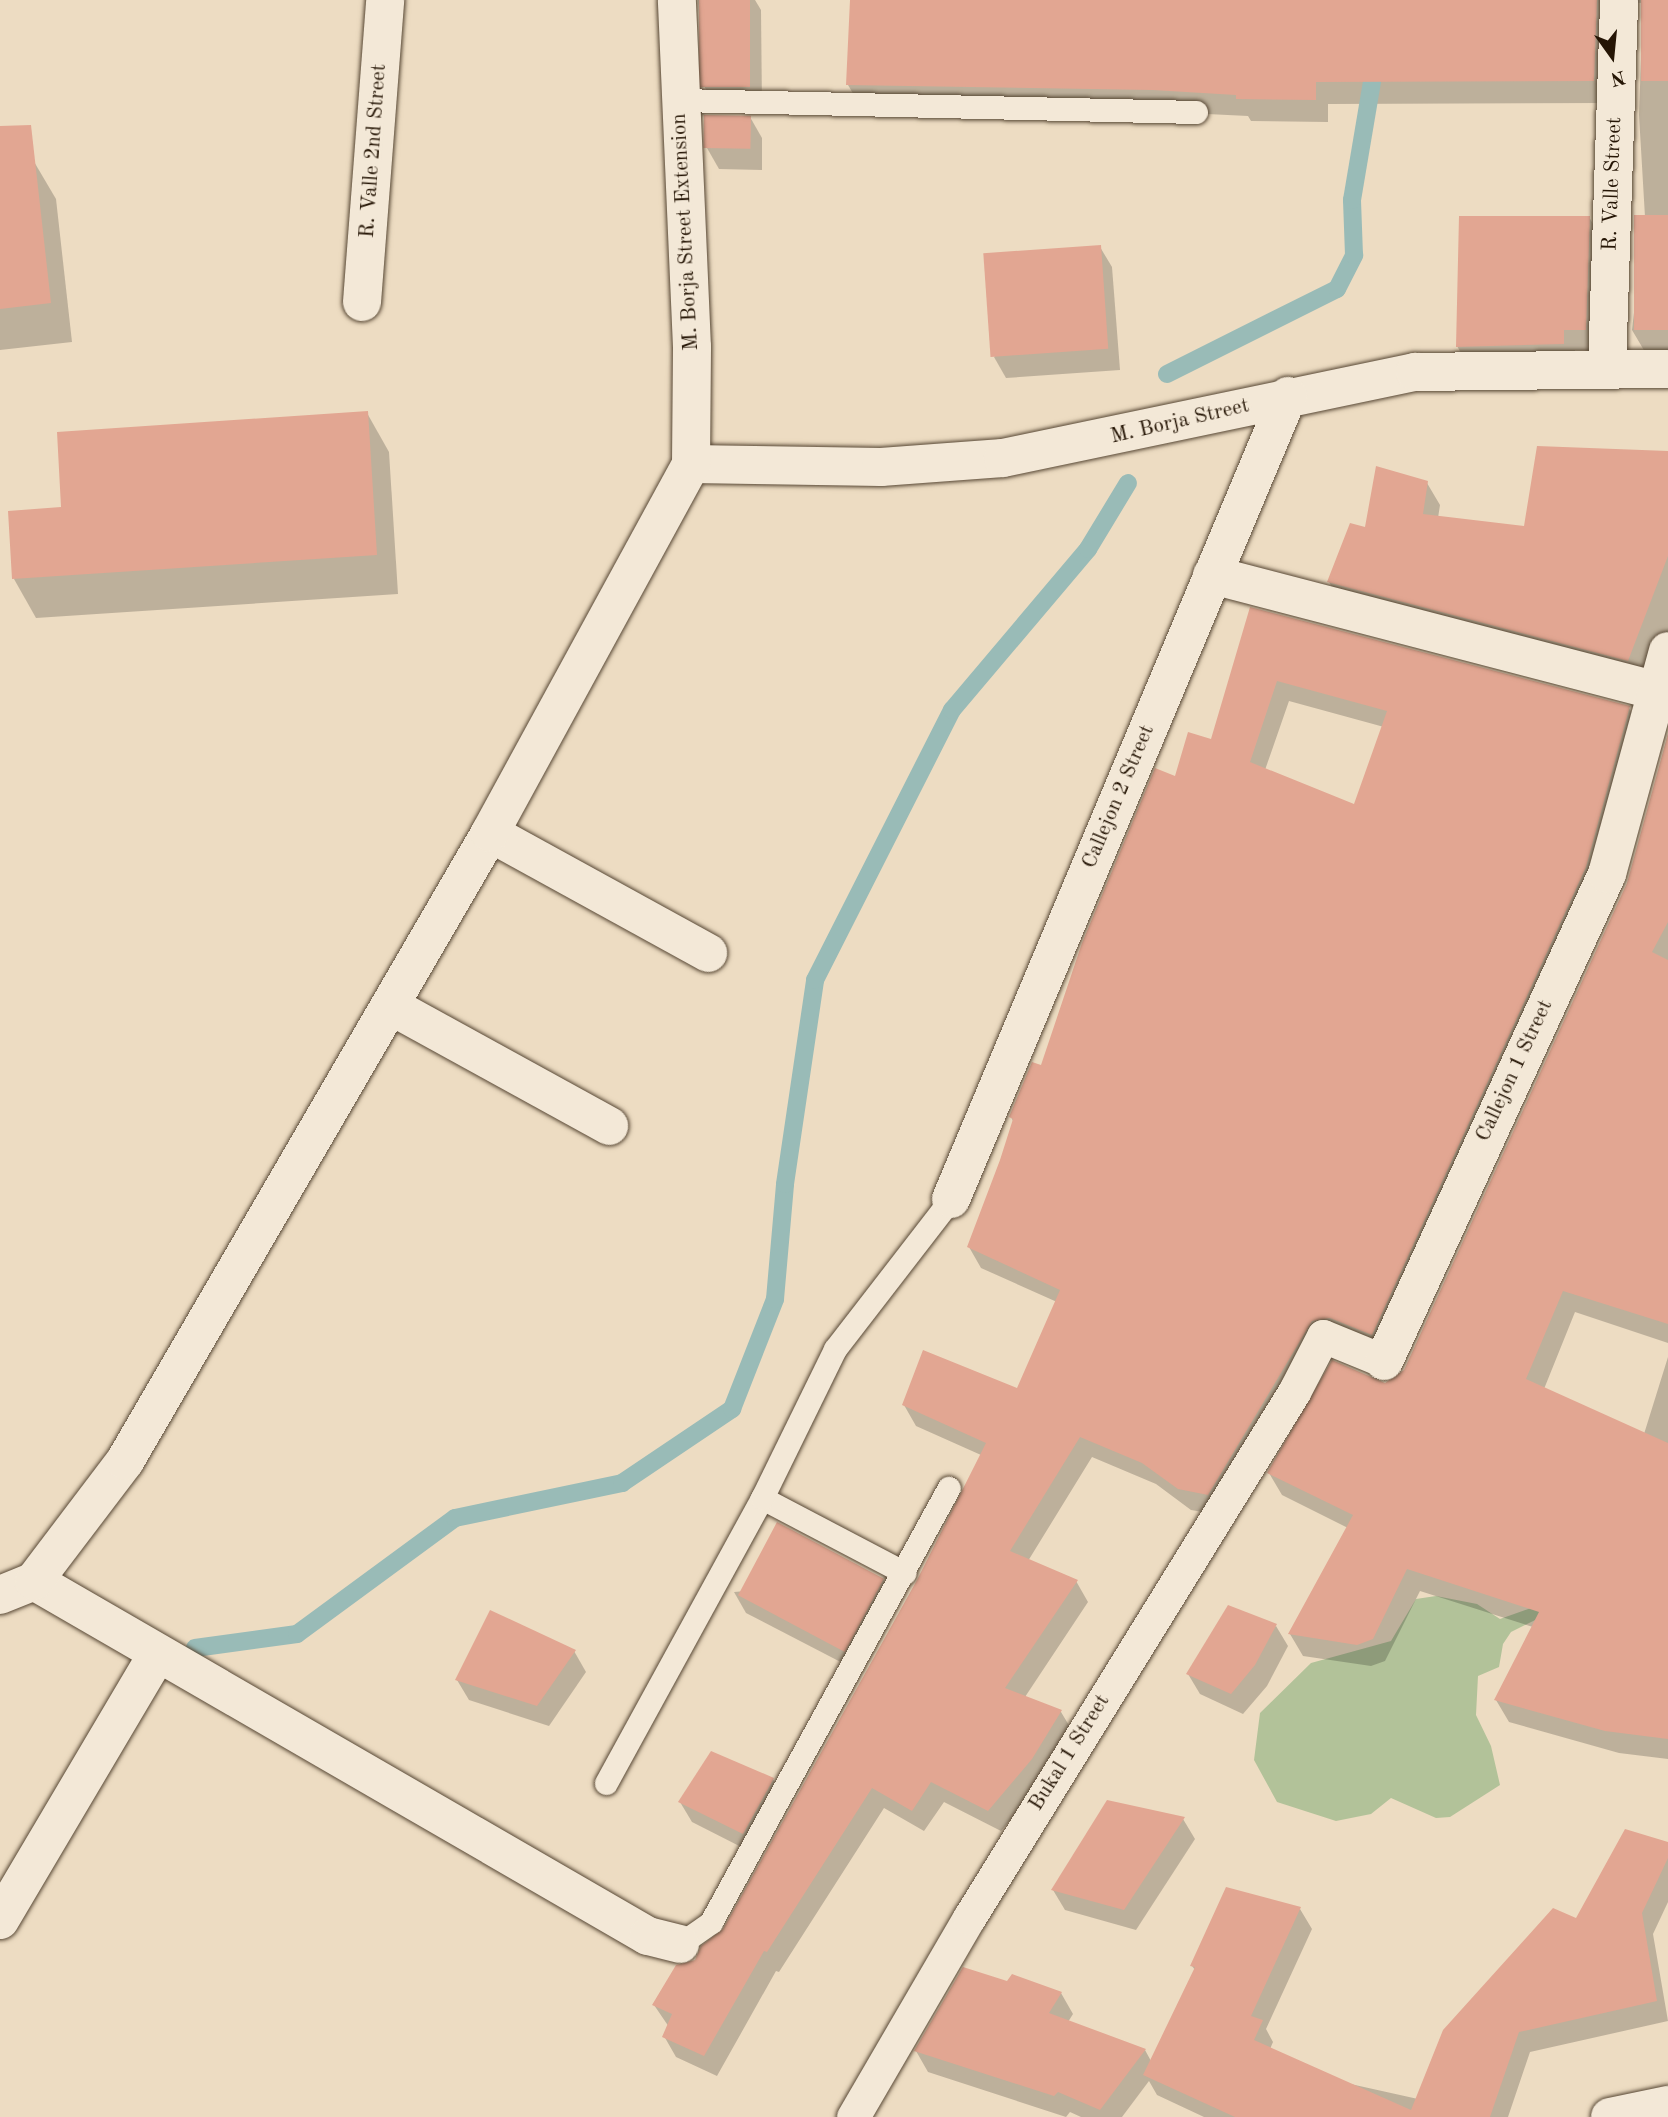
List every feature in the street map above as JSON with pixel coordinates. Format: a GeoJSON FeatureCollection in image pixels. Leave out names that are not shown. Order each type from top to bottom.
{"type":"FeatureCollection","features":[{"type":"Feature","properties":{"kind":"street","name":"R. Valle 2nd Street"},"geometry":{"type":"LineString","coordinates":[[362,302],[385,0]]}},
{"type":"Feature","properties":{"kind":"street","name":"M. Borja Street Extension"},"geometry":{"type":"LineString","coordinates":[[677,0],[692,347],[691,464]]}},
{"type":"Feature","properties":{"kind":"street","name":"R. Valle Street"},"geometry":{"type":"LineString","coordinates":[[1607,367],[1619,0]]}},
{"type":"Feature","properties":{"kind":"street","name":"M. Borja Street"},"geometry":{"type":"LineString","coordinates":[[691,464],[881,467],[1003,458],[1289,396],[1415,372],[1607,367],[1668,369]]}},
{"type":"Feature","properties":{"kind":"street","name":"Callejon 2 Street"},"geometry":{"type":"LineString","coordinates":[[951,1199],[1289,396]]}},
{"type":"Feature","properties":{"kind":"street"},"geometry":{"type":"LineString","coordinates":[[680,1944],[649,1936],[157,1654],[17,1588],[125,1461],[490,833],[691,464]]}},
{"type":"Feature","properties":{"kind":"street"},"geometry":{"type":"LineString","coordinates":[[1212,575],[1658,691]]}},
{"type":"Feature","properties":{"kind":"street","name":"Callejon 1 Street"},"geometry":{"type":"LineString","coordinates":[[1294,1392],[1323,1336],[1384,1361],[1607,874],[1668,651]]}},
{"type":"Feature","properties":{"kind":"street"},"geometry":{"type":"LineString","coordinates":[[490,833],[708,953]]}},
{"type":"Feature","properties":{"kind":"street"},"geometry":{"type":"LineString","coordinates":[[391,1006],[609,1126]]}},
{"type":"Feature","properties":{"kind":"street","name":"Bukal 1 Street"},"geometry":{"type":"LineString","coordinates":[[853,2117],[969,1918],[1294,1392]]}},
{"type":"Feature","properties":{"kind":"street"},"geometry":{"type":"LineString","coordinates":[[0,1920],[157,1654]]}},
{"type":"Feature","properties":{"kind":"street"},"geometry":{"type":"LineString","coordinates":[[1609,2117],[1668,2105]]}},
{"type":"Feature","properties":{"kind":"lane"},"geometry":{"type":"LineString","coordinates":[[680,100],[1196,112]]}},
{"type":"Feature","properties":{"kind":"lane"},"geometry":{"type":"LineString","coordinates":[[606,1783],[762,1498],[835,1349],[951,1199]]}},
{"type":"Feature","properties":{"kind":"lane"},"geometry":{"type":"LineString","coordinates":[[680,1944],[711,1922],[905,1573],[949,1488]]}},
{"type":"Feature","properties":{"kind":"lane"},"geometry":{"type":"LineString","coordinates":[[762,1498],[905,1573]]}},
{"type":"Feature","properties":{"kind":"green space"},"geometry":{"type":"Polygon","coordinates":[[[1436,1596],[1477,1604],[1500,1619],[1534,1607],[1574,1601],[1511,1632],[1503,1644],[1499,1667],[1478,1676],[1476,1715],[1491,1746],[1500,1785],[1450,1817],[1436,1818],[1391,1798],[1371,1814],[1336,1821],[1277,1802],[1254,1760],[1260,1713],[1311,1663],[1391,1641],[1416,1599],[1436,1596]]]}},
{"type":"Feature","properties":{"kind":"building"},"geometry":{"type":"Polygon","coordinates":[[[699,0],[750,0],[750,87],[699,87],[699,0]]]}},
{"type":"Feature","properties":{"kind":"building"},"geometry":{"type":"Polygon","coordinates":[[[850,0],[1597,0],[1594,81],[1316,82],[1316,100],[1236,99],[1236,95],[1153,90],[846,85],[850,0]]]}},
{"type":"Feature","properties":{"kind":"building"},"geometry":{"type":"Polygon","coordinates":[[[1641,0],[1668,0],[1668,81],[1641,81],[1641,0]]]}},
{"type":"Feature","properties":{"kind":"building"},"geometry":{"type":"Polygon","coordinates":[[[704,115],[751,116],[750,149],[703,148],[704,115]]]}},
{"type":"Feature","properties":{"kind":"building"},"geometry":{"type":"Polygon","coordinates":[[[31,125],[51,303],[0,309],[0,126],[31,125]]]}},
{"type":"Feature","properties":{"kind":"building"},"geometry":{"type":"Polygon","coordinates":[[[1634,215],[1668,215],[1668,330],[1634,330],[1634,215]]]}},
{"type":"Feature","properties":{"kind":"building"},"geometry":{"type":"Polygon","coordinates":[[[1459,216],[1590,216],[1586,330],[1564,330],[1564,344],[1456,347],[1459,216]]]}},
{"type":"Feature","properties":{"kind":"building"},"geometry":{"type":"Polygon","coordinates":[[[1101,245],[1108,349],[991,357],[983,253],[1101,245]]]}},
{"type":"Feature","properties":{"kind":"building"},"geometry":{"type":"Polygon","coordinates":[[[368,411],[377,555],[12,579],[8,511],[61,507],[57,432],[368,411]]]}},
{"type":"Feature","properties":{"kind":"building"},"geometry":{"type":"Polygon","coordinates":[[[1537,446],[1668,451],[1668,556],[1628,661],[1327,582],[1350,523],[1365,527],[1376,466],[1428,481],[1423,514],[1524,526],[1537,446]]]}},
{"type":"Feature","properties":{"kind":"building"},"geometry":{"type":"Polygon","coordinates":[[[1250,607],[1630,706],[1586,867],[1372,1335],[1330,1318],[1312,1321],[1208,1495],[1178,1489],[1142,1463],[1080,1437],[1010,1551],[1078,1580],[1005,1688],[1062,1710],[1032,1759],[988,1811],[931,1782],[912,1811],[872,1788],[767,1952],[764,1951],[704,2056],[662,2037],[672,2014],[652,2005],[676,1965],[695,1960],[701,1946],[723,1929],[917,1580],[986,1443],[902,1405],[923,1350],[1017,1388],[1060,1290],[967,1247],[1000,1160],[1013,1119],[1009,1117],[1032,1062],[1041,1065],[1082,943],[1155,768],[1175,776],[1188,732],[1211,739],[1250,607]],[[1277,681],[1250,762],[1354,804],[1387,711],[1277,681]]]}},
{"type":"Feature","properties":{"kind":"building"},"geometry":{"type":"Polygon","coordinates":[[[1668,734],[1668,922],[1652,952],[1668,960],[1668,1324],[1563,1291],[1526,1379],[1668,1443],[1668,1739],[1605,1731],[1494,1700],[1539,1612],[1407,1569],[1373,1639],[1357,1645],[1288,1634],[1353,1515],[1267,1473],[1332,1360],[1385,1383],[1404,1370],[1627,883],[1668,734]]]}},
{"type":"Feature","properties":{"kind":"building"},"geometry":{"type":"Polygon","coordinates":[[[777,1522],[884,1579],[845,1652],[738,1595],[777,1522]]]}},
{"type":"Feature","properties":{"kind":"building"},"geometry":{"type":"Polygon","coordinates":[[[1228,1605],[1277,1624],[1255,1665],[1231,1694],[1186,1674],[1228,1605]]]}},
{"type":"Feature","properties":{"kind":"building"},"geometry":{"type":"Polygon","coordinates":[[[490,1610],[576,1650],[537,1706],[455,1680],[490,1610]]]}},
{"type":"Feature","properties":{"kind":"building"},"geometry":{"type":"Polygon","coordinates":[[[711,1751],[774,1778],[743,1834],[678,1802],[711,1751]]]}},
{"type":"Feature","properties":{"kind":"building"},"geometry":{"type":"Polygon","coordinates":[[[1107,1800],[1185,1817],[1124,1910],[1051,1890],[1107,1800]]]}},
{"type":"Feature","properties":{"kind":"building"},"geometry":{"type":"Polygon","coordinates":[[[1625,1829],[1668,1842],[1668,1858],[1642,1913],[1657,2001],[1519,2032],[1490,2117],[1235,2117],[1143,2075],[1195,1967],[1190,1966],[1226,1887],[1301,1907],[1251,2016],[1263,2020],[1254,2040],[1411,2110],[1443,2030],[1553,1908],[1576,1918],[1625,1829]]]}},
{"type":"Feature","properties":{"kind":"building"},"geometry":{"type":"Polygon","coordinates":[[[963,1967],[1007,1981],[1012,1974],[1062,1992],[1049,2013],[1146,2049],[1100,2110],[1058,2092],[1054,2096],[914,2051],[963,1967]]]}},
{"type":"Feature","properties":{"kind":"waterway"},"geometry":{"type":"LineString","coordinates":[[1167,374],[1337,289],[1354,255],[1352,200],[1376,58]]}},
{"type":"Feature","properties":{"kind":"waterway"},"geometry":{"type":"LineString","coordinates":[[195,1648],[297,1634],[455,1518],[622,1483],[732,1409],[775,1299],[785,1184],[815,980],[952,710],[1088,549],[1128,483]]}}]}
